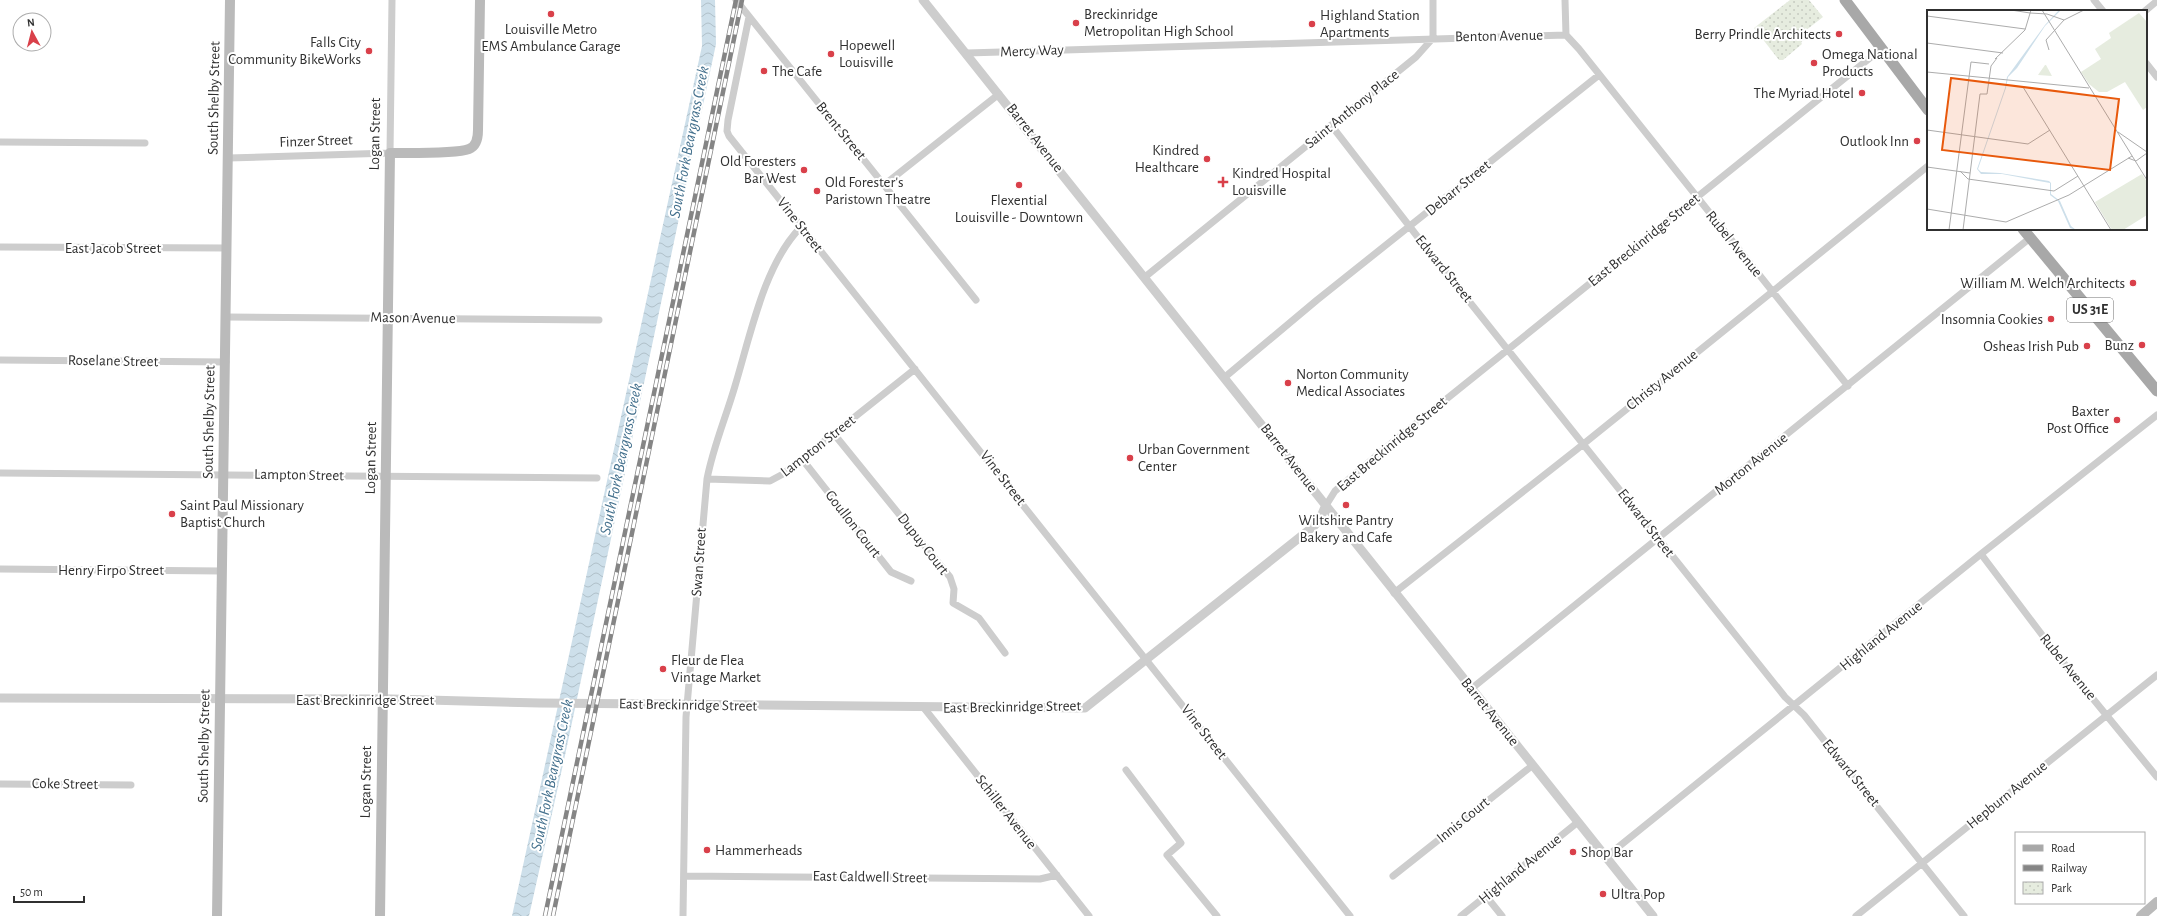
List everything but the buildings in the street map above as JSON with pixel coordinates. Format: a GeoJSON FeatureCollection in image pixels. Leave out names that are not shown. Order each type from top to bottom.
{"type":"FeatureCollection","features":[{"type":"Feature","properties":{"kind":"main road","name":"South Shelby Street"},"geometry":{"type":"LineString","coordinates":[[217,916],[230,0]]}},
{"type":"Feature","properties":{"kind":"main road","name":"Finzer Street"},"geometry":{"type":"LineString","coordinates":[[390,153],[470,149],[477,139],[480,0]]}},
{"type":"Feature","properties":{"kind":"main road"},"geometry":{"type":"LineString","coordinates":[[1847,2],[1927,109]]}},
{"type":"Feature","properties":{"kind":"main road","name":"Logan Street"},"geometry":{"type":"LineString","coordinates":[[380,916],[390,153]]}},
{"type":"Feature","properties":{"kind":"main road","name":"US 31E"},"geometry":{"type":"LineString","coordinates":[[2027,233],[2157,391]]}},
{"type":"Feature","properties":{"kind":"main road"},"geometry":{"type":"LineString","coordinates":[[2141,916],[2157,902]]}},
{"type":"Feature","properties":{"kind":"street","name":"Logan Street"},"geometry":{"type":"LineString","coordinates":[[390,153],[392,0]]}},
{"type":"Feature","properties":{"kind":"street","name":"Brent Street"},"geometry":{"type":"LineString","coordinates":[[736,0],[976,300]]}},
{"type":"Feature","properties":{"kind":"street","name":"Barret Avenue"},"geometry":{"type":"LineString","coordinates":[[924,0],[1318,493],[1326,507],[1394,593],[1653,916]]}},
{"type":"Feature","properties":{"kind":"street"},"geometry":{"type":"LineString","coordinates":[[1433,0],[1433,38]]}},
{"type":"Feature","properties":{"kind":"street"},"geometry":{"type":"LineString","coordinates":[[1565,0],[1566,35]]}},
{"type":"Feature","properties":{"kind":"street"},"geometry":{"type":"LineString","coordinates":[[2094,0],[2103,10]]}},
{"type":"Feature","properties":{"kind":"street"},"geometry":{"type":"LineString","coordinates":[[2146,10],[2157,2]]}},
{"type":"Feature","properties":{"kind":"street","name":"Vine Street"},"geometry":{"type":"LineString","coordinates":[[750,17],[727,131],[729,136],[1350,916]]}},
{"type":"Feature","properties":{"kind":"street","name":"Benton Avenue"},"geometry":{"type":"LineString","coordinates":[[1433,38],[1566,35]]}},
{"type":"Feature","properties":{"kind":"street","name":"Rubel Avenue"},"geometry":{"type":"LineString","coordinates":[[1566,35],[1848,386]]}},
{"type":"Feature","properties":{"kind":"street","name":"Mercy Way"},"geometry":{"type":"LineString","coordinates":[[967,53],[1433,38]]}},
{"type":"Feature","properties":{"kind":"street","name":"Saint Anthony Place"},"geometry":{"type":"LineString","coordinates":[[1145,277],[1416,57],[1433,38]]}},
{"type":"Feature","properties":{"kind":"street","name":"East Breckinridge Street"},"geometry":{"type":"LineString","coordinates":[[0,698],[220,700],[383,699],[557,704],[924,708],[1085,708],[1314,526],[1320,519],[1334,491],[1881,49]]}},
{"type":"Feature","properties":{"kind":"street"},"geometry":{"type":"LineString","coordinates":[[2147,64],[2157,77]]}},
{"type":"Feature","properties":{"kind":"street","name":"Debarr Street"},"geometry":{"type":"LineString","coordinates":[[1225,377],[1317,300],[1599,75]]}},
{"type":"Feature","properties":{"kind":"street"},"geometry":{"type":"LineString","coordinates":[[884,184],[999,94]]}},
{"type":"Feature","properties":{"kind":"street","name":"Edward Street"},"geometry":{"type":"LineString","coordinates":[[1332,125],[1410,227],[1785,697],[1848,770],[1964,916]]}},
{"type":"Feature","properties":{"kind":"street"},"geometry":{"type":"LineString","coordinates":[[0,142],[145,143]]}},
{"type":"Feature","properties":{"kind":"street","name":"Finzer Street"},"geometry":{"type":"LineString","coordinates":[[228,158],[390,153]]}},
{"type":"Feature","properties":{"kind":"street","name":"Christy Avenue"},"geometry":{"type":"LineString","coordinates":[[1394,593],[1583,444],[1927,167]]}},
{"type":"Feature","properties":{"kind":"street","name":"Swan Street"},"geometry":{"type":"LineString","coordinates":[[683,916],[688,705],[707,479],[711,455],[735,386],[754,318],[788,240],[801,227]]}},
{"type":"Feature","properties":{"kind":"street","name":"Morton Avenue"},"geometry":{"type":"LineString","coordinates":[[1471,689],[1848,386],[2027,233]]}},
{"type":"Feature","properties":{"kind":"street","name":"East Jacob Street"},"geometry":{"type":"LineString","coordinates":[[0,247],[227,248]]}},
{"type":"Feature","properties":{"kind":"street","name":"Mason Avenue"},"geometry":{"type":"LineString","coordinates":[[226,317],[599,320]]}},
{"type":"Feature","properties":{"kind":"street","name":"Roselane Street"},"geometry":{"type":"LineString","coordinates":[[0,360],[226,362]]}},
{"type":"Feature","properties":{"kind":"street","name":"Lampton Street"},"geometry":{"type":"LineString","coordinates":[[707,479],[770,481],[783,474],[915,369]]}},
{"type":"Feature","properties":{"kind":"street","name":"Highland Avenue"},"geometry":{"type":"LineString","coordinates":[[1606,857],[2157,415]]}},
{"type":"Feature","properties":{"kind":"street","name":"Dupuy Court"},"geometry":{"type":"LineString","coordinates":[[834,434],[950,576],[954,589],[953,603],[979,618],[1005,653]]}},
{"type":"Feature","properties":{"kind":"street","name":"Goullon Court"},"geometry":{"type":"LineString","coordinates":[[802,459],[891,572],[911,581]]}},
{"type":"Feature","properties":{"kind":"street","name":"Lampton Street"},"geometry":{"type":"LineString","coordinates":[[0,473],[597,478]]}},
{"type":"Feature","properties":{"kind":"street","name":"Rubel Avenue"},"geometry":{"type":"LineString","coordinates":[[1982,554],[2058,656],[2157,777]]}},
{"type":"Feature","properties":{"kind":"street","name":"Henry Firpo Street"},"geometry":{"type":"LineString","coordinates":[[0,569],[222,570]]}},
{"type":"Feature","properties":{"kind":"street","name":"Hepburn Avenue"},"geometry":{"type":"LineString","coordinates":[[1856,916],[2157,675]]}},
{"type":"Feature","properties":{"kind":"street","name":"Schiller Avenue"},"geometry":{"type":"LineString","coordinates":[[924,708],[1089,916]]}},
{"type":"Feature","properties":{"kind":"street","name":"Innis Court"},"geometry":{"type":"LineString","coordinates":[[1393,876],[1533,765]]}},
{"type":"Feature","properties":{"kind":"street"},"geometry":{"type":"LineString","coordinates":[[1126,770],[1181,844],[1167,854],[1217,916]]}},
{"type":"Feature","properties":{"kind":"street","name":"Coke Street"},"geometry":{"type":"LineString","coordinates":[[0,784],[131,785]]}},
{"type":"Feature","properties":{"kind":"street","name":"Highland Avenue"},"geometry":{"type":"LineString","coordinates":[[1461,916],[1578,822]]}},
{"type":"Feature","properties":{"kind":"street","name":"East Caldwell Street"},"geometry":{"type":"LineString","coordinates":[[684,876],[1040,879],[1056,875]]}},
{"type":"Feature","properties":{"kind":"street"},"geometry":{"type":"LineString","coordinates":[[1486,896],[1502,916]]}},
{"type":"Feature","properties":{"kind":"green space"},"geometry":{"type":"Polygon","coordinates":[[[1790,0],[1809,0],[1823,17],[1805,31],[1809,36],[1801,42],[1802,44],[1783,60],[1779,60],[1754,28],[1790,0]]]}},
{"type":"Feature","properties":{"kind":"water","name":"South Fork Beargrass Creek"},"geometry":{"type":"Polygon","coordinates":[[[701,0],[715,0],[716,44],[564,760],[529,916],[512,916],[702,46],[701,0]]]}},
{"type":"Feature","properties":{"kind":"railway"},"geometry":{"type":"LineString","coordinates":[[545,916],[736,0]]}},
{"type":"Feature","properties":{"kind":"railway"},"geometry":{"type":"LineString","coordinates":[[553,916],[742,0]]}},
{"type":"Feature","properties":{"kind":"place","name":"Louisville Metro EMS Ambulance Garage"},"geometry":{"type":"Point","coordinates":[551,14]}},
{"type":"Feature","properties":{"kind":"place","name":"Breckinridge Metropolitan High School"},"geometry":{"type":"Point","coordinates":[1076,23]}},
{"type":"Feature","properties":{"kind":"place","name":"Highland Station Apartments"},"geometry":{"type":"Point","coordinates":[1312,24]}},
{"type":"Feature","properties":{"kind":"place","name":"Berry Prindle Architects"},"geometry":{"type":"Point","coordinates":[1839,34]}},
{"type":"Feature","properties":{"kind":"place","name":"Falls City Community BikeWorks"},"geometry":{"type":"Point","coordinates":[369,51]}},
{"type":"Feature","properties":{"kind":"place","name":"Hopewell Louisville"},"geometry":{"type":"Point","coordinates":[831,54]}},
{"type":"Feature","properties":{"kind":"place","name":"Omega National Products"},"geometry":{"type":"Point","coordinates":[1814,63]}},
{"type":"Feature","properties":{"kind":"place","name":"The Cafe"},"geometry":{"type":"Point","coordinates":[764,71]}},
{"type":"Feature","properties":{"kind":"place","name":"The Myriad Hotel"},"geometry":{"type":"Point","coordinates":[1862,93]}},
{"type":"Feature","properties":{"kind":"place","name":"Outlook Inn"},"geometry":{"type":"Point","coordinates":[1917,141]}},
{"type":"Feature","properties":{"kind":"place","name":"Kindred Healthcare"},"geometry":{"type":"Point","coordinates":[1207,159]}},
{"type":"Feature","properties":{"kind":"place","name":"Old Foresters Bar West"},"geometry":{"type":"Point","coordinates":[804,170]}},
{"type":"Feature","properties":{"kind":"place","name":"Kindred Hospital Louisville"},"geometry":{"type":"Point","coordinates":[1223,182]}},
{"type":"Feature","properties":{"kind":"place","name":"Flexential Louisville - Downtown"},"geometry":{"type":"Point","coordinates":[1019,185]}},
{"type":"Feature","properties":{"kind":"place","name":"Old Forester's Paristown Theatre"},"geometry":{"type":"Point","coordinates":[817,191]}},
{"type":"Feature","properties":{"kind":"place","name":"William M. Welch Architects"},"geometry":{"type":"Point","coordinates":[2133,283]}},
{"type":"Feature","properties":{"kind":"place","name":"Insomnia Cookies"},"geometry":{"type":"Point","coordinates":[2051,319]}},
{"type":"Feature","properties":{"kind":"place","name":"Bunz"},"geometry":{"type":"Point","coordinates":[2142,345]}},
{"type":"Feature","properties":{"kind":"place","name":"Osheas Irish Pub"},"geometry":{"type":"Point","coordinates":[2087,346]}},
{"type":"Feature","properties":{"kind":"place","name":"Norton Community Medical Associates"},"geometry":{"type":"Point","coordinates":[1288,383]}},
{"type":"Feature","properties":{"kind":"place","name":"Baxter Post Office"},"geometry":{"type":"Point","coordinates":[2117,420]}},
{"type":"Feature","properties":{"kind":"place","name":"Urban Government Center"},"geometry":{"type":"Point","coordinates":[1130,458]}},
{"type":"Feature","properties":{"kind":"place","name":"Wiltshire Pantry Bakery and Cafe"},"geometry":{"type":"Point","coordinates":[1346,505]}},
{"type":"Feature","properties":{"kind":"place","name":"Saint Paul Missionary Baptist Church"},"geometry":{"type":"Point","coordinates":[172,514]}},
{"type":"Feature","properties":{"kind":"place","name":"Fleur de Flea Vintage Market"},"geometry":{"type":"Point","coordinates":[663,669]}},
{"type":"Feature","properties":{"kind":"place","name":"Hammerheads"},"geometry":{"type":"Point","coordinates":[707,850]}},
{"type":"Feature","properties":{"kind":"place","name":"Shop Bar"},"geometry":{"type":"Point","coordinates":[1573,852]}},
{"type":"Feature","properties":{"kind":"place","name":"Ultra Pop"},"geometry":{"type":"Point","coordinates":[1603,894]}}]}
